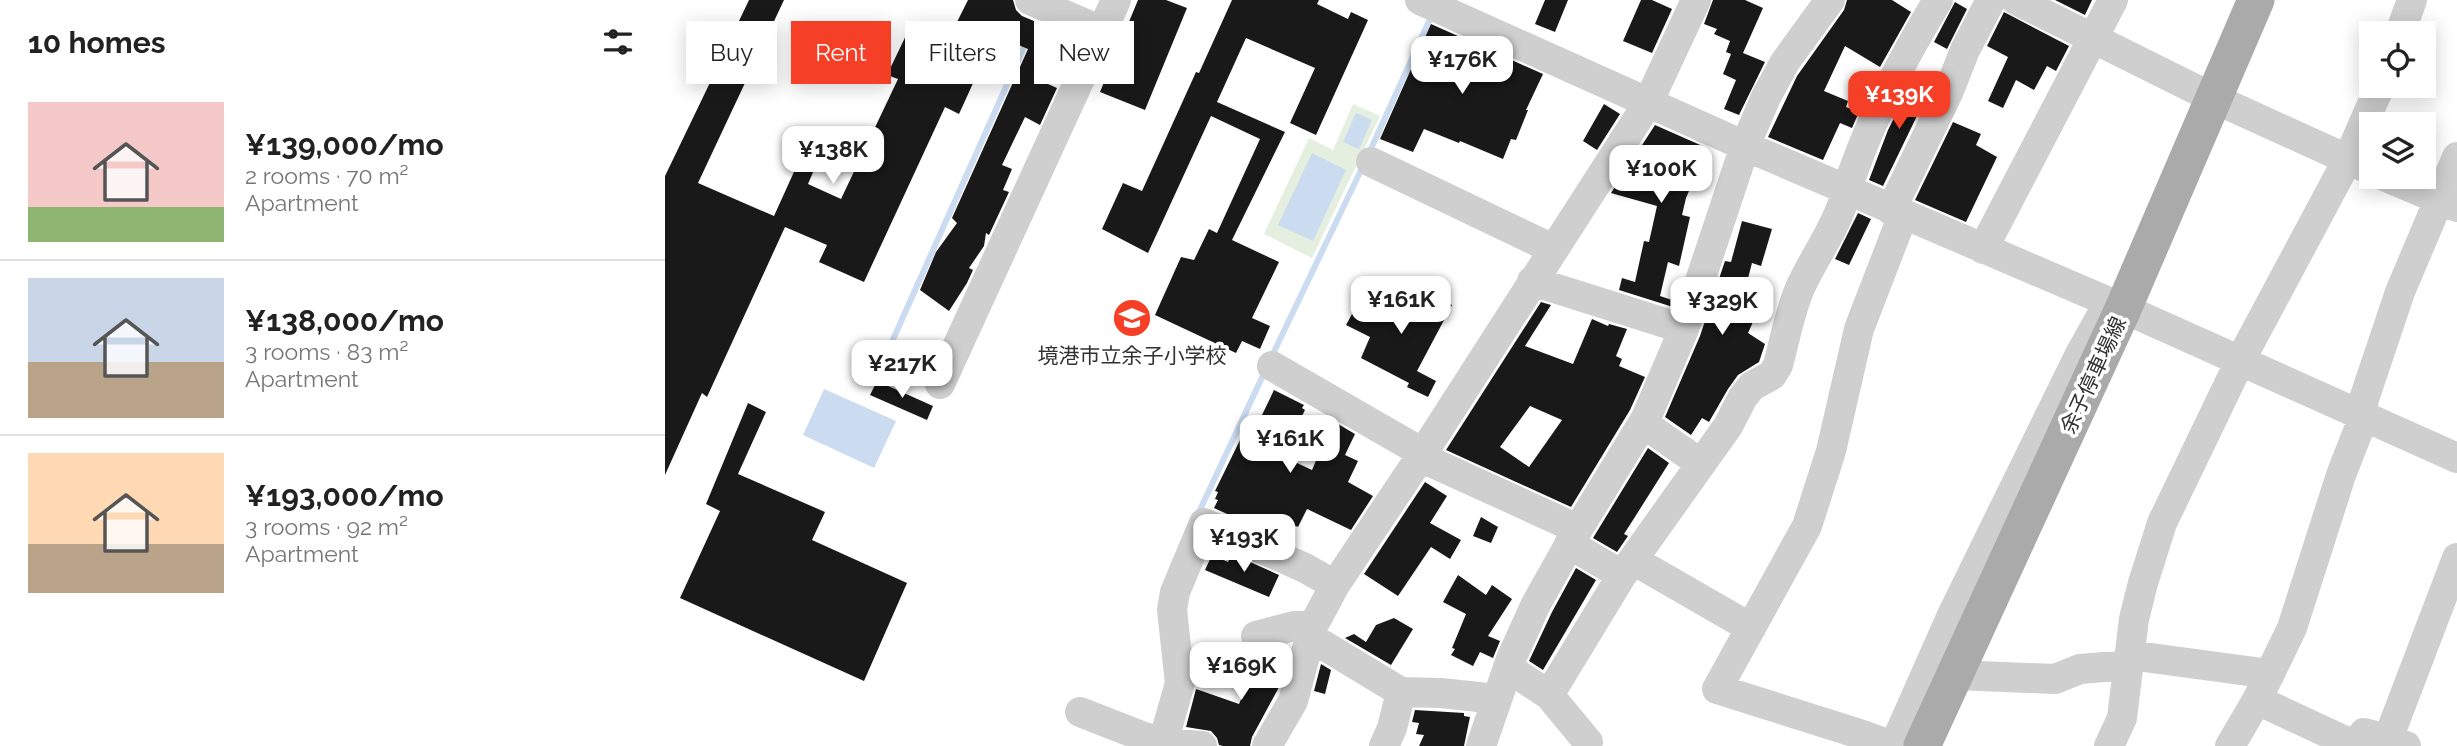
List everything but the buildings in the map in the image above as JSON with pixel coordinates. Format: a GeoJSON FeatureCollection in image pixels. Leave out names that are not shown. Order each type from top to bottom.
{"type":"FeatureCollection","features":[{"type":"Feature","properties":{"kind":"main road","name":"余子停車場線"},"geometry":{"type":"LineString","coordinates":[[1923,746],[2116,306],[2215,99],[2256,0]]}},
{"type":"Feature","properties":{"kind":"street"},"geometry":{"type":"LineString","coordinates":[[1030,0],[1079,21]]}},
{"type":"Feature","properties":{"kind":"street"},"geometry":{"type":"LineString","coordinates":[[1107,21],[1116,0]]}},
{"type":"Feature","properties":{"kind":"street"},"geometry":{"type":"LineString","coordinates":[[1420,0],[1745,146],[2116,306],[2457,458]]}},
{"type":"Feature","properties":{"kind":"street"},"geometry":{"type":"LineString","coordinates":[[1267,746],[1293,701],[1312,631],[1335,585],[1422,455],[1648,103],[1696,0]]}},
{"type":"Feature","properties":{"kind":"street"},"geometry":{"type":"LineString","coordinates":[[1481,746],[1508,668],[1536,604],[1573,537],[1644,424],[1684,329],[1745,146],[1766,97],[1785,62],[1830,0]]}},
{"type":"Feature","properties":{"kind":"street"},"geometry":{"type":"LineString","coordinates":[[1549,695],[1628,567],[1728,426],[1748,391],[1772,375],[1779,365],[1797,296],[1843,203],[1845,190],[1896,70],[1938,0]]}},
{"type":"Feature","properties":{"kind":"street"},"geometry":{"type":"LineString","coordinates":[[1991,0],[1965,50],[1897,212],[1859,329],[1831,452],[1807,526],[1717,689],[1863,734],[1893,746],[1952,615],[2079,356],[2116,306]]}},
{"type":"Feature","properties":{"kind":"street"},"geometry":{"type":"LineString","coordinates":[[2017,0],[2215,99],[2359,165]]}},
{"type":"Feature","properties":{"kind":"street"},"geometry":{"type":"LineString","coordinates":[[1983,249],[2113,0]]}},
{"type":"Feature","properties":{"kind":"street"},"geometry":{"type":"LineString","coordinates":[[2404,21],[2412,0]]}},
{"type":"Feature","properties":{"kind":"street"},"geometry":{"type":"LineString","coordinates":[[940,384],[1078,84]]}},
{"type":"Feature","properties":{"kind":"street"},"geometry":{"type":"LineString","coordinates":[[2230,746],[2257,700],[2293,628],[2341,475],[2364,416],[2363,402],[2400,292],[2448,204],[2457,157]]}},
{"type":"Feature","properties":{"kind":"street"},"geometry":{"type":"LineString","coordinates":[[1371,162],[1553,249]]}},
{"type":"Feature","properties":{"kind":"street"},"geometry":{"type":"LineString","coordinates":[[2109,746],[2122,718],[2140,595],[2162,523],[2240,361],[2359,167]]}},
{"type":"Feature","properties":{"kind":"street"},"geometry":{"type":"LineString","coordinates":[[2414,189],[2448,204]]}},
{"type":"Feature","properties":{"kind":"street"},"geometry":{"type":"LineString","coordinates":[[1532,281],[1684,329]]}},
{"type":"Feature","properties":{"kind":"street"},"geometry":{"type":"LineString","coordinates":[[1272,366],[1422,455],[1628,567],[1751,628]]}},
{"type":"Feature","properties":{"kind":"street"},"geometry":{"type":"LineString","coordinates":[[1644,424],[1700,463]]}},
{"type":"Feature","properties":{"kind":"street"},"geometry":{"type":"LineString","coordinates":[[1163,744],[1181,683],[1172,610],[1181,575],[1204,523],[1305,568],[1335,585]]}},
{"type":"Feature","properties":{"kind":"street"},"geometry":{"type":"LineString","coordinates":[[2257,700],[2354,746],[2364,733],[2397,743],[2457,558]]}},
{"type":"Feature","properties":{"kind":"street"},"geometry":{"type":"LineString","coordinates":[[1256,636],[1294,626],[1312,631],[1401,692],[1497,699]]}},
{"type":"Feature","properties":{"kind":"street"},"geometry":{"type":"LineString","coordinates":[[1955,675],[2056,678],[2080,669],[2129,660],[2270,674]]}},
{"type":"Feature","properties":{"kind":"street"},"geometry":{"type":"LineString","coordinates":[[1508,668],[1549,695],[1588,742]]}},
{"type":"Feature","properties":{"kind":"street"},"geometry":{"type":"LineString","coordinates":[[1384,746],[1392,728],[1401,692]]}},
{"type":"Feature","properties":{"kind":"street"},"geometry":{"type":"LineString","coordinates":[[1080,712],[1163,744],[1202,746]]}},
{"type":"Feature","properties":{"kind":"green space"},"geometry":{"type":"Polygon","coordinates":[[[1353,104],[1380,116],[1312,258],[1264,234],[1309,138],[1333,150],[1353,104]]]}},
{"type":"Feature","properties":{"kind":"water"},"geometry":{"type":"Polygon","coordinates":[[[1356,113],[1372,120],[1359,149],[1343,142],[1356,113]]]}},
{"type":"Feature","properties":{"kind":"water"},"geometry":{"type":"Polygon","coordinates":[[[1312,153],[1346,170],[1313,241],[1278,225],[1312,153]]]}},
{"type":"Feature","properties":{"kind":"water"},"geometry":{"type":"Polygon","coordinates":[[[824,389],[896,421],[874,468],[803,435],[824,389]]]}},
{"type":"Feature","properties":{"kind":"waterway"},"geometry":{"type":"LineString","coordinates":[[1369,153],[1430,19]]}},
{"type":"Feature","properties":{"kind":"waterway"},"geometry":{"type":"LineString","coordinates":[[878,373],[1027,40]]}},
{"type":"Feature","properties":{"kind":"waterway"},"geometry":{"type":"LineString","coordinates":[[1271,358],[1363,166]]}},
{"type":"Feature","properties":{"kind":"waterway"},"geometry":{"type":"LineString","coordinates":[[1199,512],[1265,371]]}},
{"type":"Feature","properties":{"kind":"place","name":"境港市立余子小学校"},"geometry":{"type":"Point","coordinates":[1132,318]}}]}
